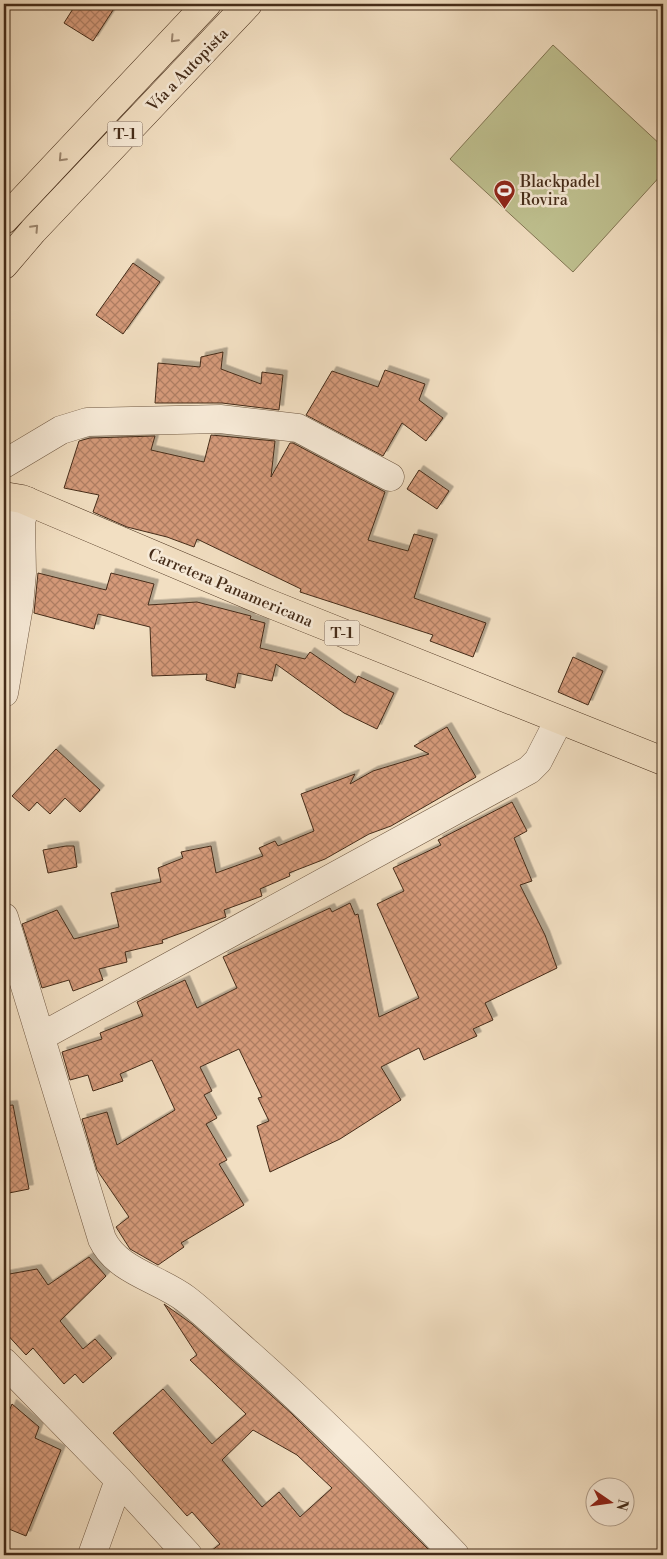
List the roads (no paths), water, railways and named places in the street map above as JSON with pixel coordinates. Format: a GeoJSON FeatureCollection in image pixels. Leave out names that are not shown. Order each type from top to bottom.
{"type":"FeatureCollection","features":[{"type":"Feature","properties":{"kind":"highway","name":"Vía a Autopista"},"geometry":{"type":"LineString","coordinates":[[4,220],[207,4]]}},
{"type":"Feature","properties":{"kind":"highway","name":"Vía a Autopista"},"geometry":{"type":"LineString","coordinates":[[4,265],[33,231],[248,4]]}},
{"type":"Feature","properties":{"kind":"highway","name":"Carretera Panamericana"},"geometry":{"type":"LineString","coordinates":[[14,494],[262,601],[663,761]]}},
{"type":"Feature","properties":{"kind":"street"},"geometry":{"type":"LineString","coordinates":[[4,464],[61,430],[87,422],[220,419],[298,428],[390,477]]}},
{"type":"Feature","properties":{"kind":"street"},"geometry":{"type":"LineString","coordinates":[[4,694],[19,606],[22,573],[21,522],[14,494]]}},
{"type":"Feature","properties":{"kind":"street"},"geometry":{"type":"LineString","coordinates":[[42,1036],[529,770],[538,761],[559,720]]}},
{"type":"Feature","properties":{"kind":"street"},"geometry":{"type":"LineString","coordinates":[[4,917],[42,1036],[102,1239],[111,1255],[126,1267],[157,1280],[187,1300],[294,1396],[455,1555]]}},
{"type":"Feature","properties":{"kind":"street"},"geometry":{"type":"LineString","coordinates":[[4,1362],[119,1480],[188,1555]]}},
{"type":"Feature","properties":{"kind":"street"},"geometry":{"type":"LineString","coordinates":[[92,1555],[119,1480]]}},
{"type":"Feature","properties":{"kind":"place","name":"Blackpadel Rovira"},"geometry":{"type":"Point","coordinates":[504,209]}}]}
